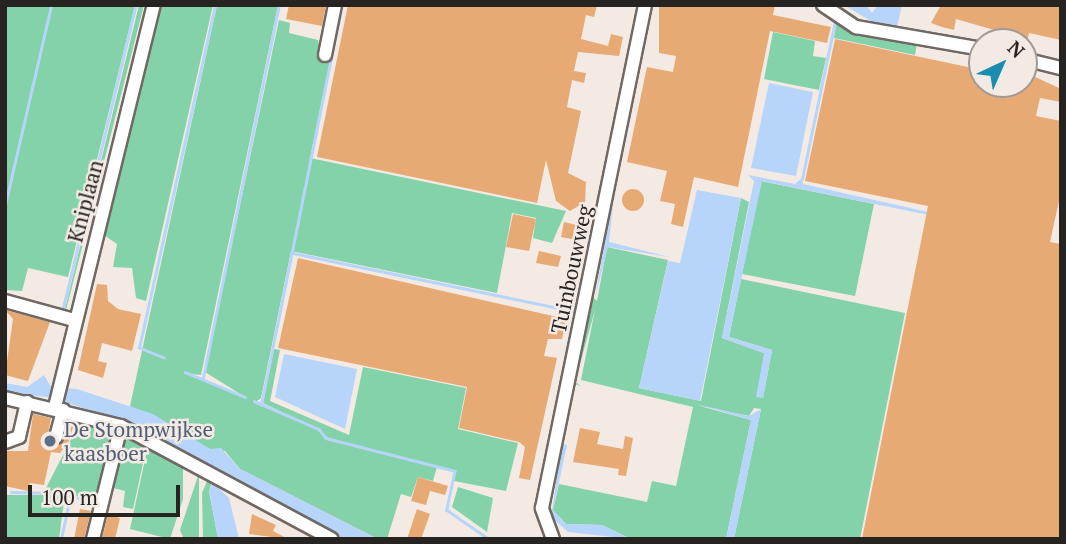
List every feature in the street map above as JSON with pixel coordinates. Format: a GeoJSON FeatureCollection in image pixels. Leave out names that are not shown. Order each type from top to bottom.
{"type":"FeatureCollection","features":[{"type":"Feature","properties":{"kind":"street","name":"Kniplaan"},"geometry":{"type":"LineString","coordinates":[[56,437],[59,401],[74,320],[154,5]]}},
{"type":"Feature","properties":{"kind":"street"},"geometry":{"type":"LineString","coordinates":[[325,55],[335,5]]}},
{"type":"Feature","properties":{"kind":"street","name":"Tuinbouwweg"},"geometry":{"type":"LineString","coordinates":[[553,539],[542,508],[645,5]]}},
{"type":"Feature","properties":{"kind":"street"},"geometry":{"type":"LineString","coordinates":[[822,5],[856,27],[968,48]]}},
{"type":"Feature","properties":{"kind":"street"},"geometry":{"type":"LineString","coordinates":[[1038,62],[1061,68]]}},
{"type":"Feature","properties":{"kind":"street"},"geometry":{"type":"LineString","coordinates":[[5,301],[74,320]]}},
{"type":"Feature","properties":{"kind":"street"},"geometry":{"type":"LineString","coordinates":[[5,398],[27,402],[59,401],[121,426],[332,539]]}},
{"type":"Feature","properties":{"kind":"street"},"geometry":{"type":"LineString","coordinates":[[5,442],[19,437],[27,402]]}},
{"type":"Feature","properties":{"kind":"street"},"geometry":{"type":"LineString","coordinates":[[93,539],[121,426]]}},
{"type":"Feature","properties":{"kind":"green space"},"geometry":{"type":"Polygon","coordinates":[[[5,5],[135,5],[68,277],[28,268],[22,291],[5,290],[5,5]]]}},
{"type":"Feature","properties":{"kind":"green space"},"geometry":{"type":"Polygon","coordinates":[[[139,5],[144,5],[66,310],[65,309],[139,5]]]}},
{"type":"Feature","properties":{"kind":"green space"},"geometry":{"type":"Polygon","coordinates":[[[157,5],[213,5],[146,301],[136,298],[132,268],[113,267],[117,244],[101,233],[157,5]]]}},
{"type":"Feature","properties":{"kind":"green space"},"geometry":{"type":"Polygon","coordinates":[[[217,5],[278,5],[201,375],[183,373],[245,397],[205,372],[279,20],[290,23],[289,33],[318,40],[321,54],[331,57],[310,158],[566,211],[552,243],[533,238],[536,218],[512,213],[497,293],[291,251],[261,398],[254,403],[303,422],[263,403],[274,349],[280,350],[270,401],[349,435],[363,367],[466,388],[458,429],[518,443],[506,491],[454,481],[455,471],[437,467],[433,481],[418,477],[411,497],[401,494],[387,539],[378,539],[240,469],[225,451],[210,449],[130,406],[217,5]]]}},
{"type":"Feature","properties":{"kind":"green space"},"geometry":{"type":"Polygon","coordinates":[[[837,19],[917,43],[915,55],[834,38],[837,19]]]}},
{"type":"Feature","properties":{"kind":"green space"},"geometry":{"type":"Polygon","coordinates":[[[773,32],[815,41],[813,56],[826,58],[819,90],[764,79],[773,32]]]}},
{"type":"Feature","properties":{"kind":"green space"},"geometry":{"type":"Polygon","coordinates":[[[616,181],[593,297],[597,301],[607,247],[668,260],[639,388],[701,401],[741,198],[749,202],[722,338],[764,353],[763,398],[772,350],[729,337],[741,279],[905,313],[860,539],[734,539],[761,409],[754,408],[749,416],[696,405],[751,420],[726,539],[631,539],[602,525],[566,524],[553,510],[559,484],[647,502],[652,481],[676,486],[693,407],[581,380],[595,310],[575,382],[581,386],[571,383],[616,181]]]}},
{"type":"Feature","properties":{"kind":"green space"},"geometry":{"type":"Polygon","coordinates":[[[761,181],[874,204],[855,296],[742,274],[761,181]]]}},
{"type":"Feature","properties":{"kind":"green space"},"geometry":{"type":"Polygon","coordinates":[[[81,420],[111,429],[114,436],[97,501],[65,493],[59,539],[5,539],[6,495],[58,495],[46,488],[81,420]]]}},
{"type":"Feature","properties":{"kind":"green space"},"geometry":{"type":"Polygon","coordinates":[[[126,435],[147,445],[133,509],[123,507],[125,491],[109,487],[126,435]]]}},
{"type":"Feature","properties":{"kind":"green space"},"geometry":{"type":"Polygon","coordinates":[[[148,446],[183,465],[183,499],[170,539],[130,529],[148,446]]]}},
{"type":"Feature","properties":{"kind":"green space"},"geometry":{"type":"Polygon","coordinates":[[[199,473],[199,539],[184,539],[180,530],[199,473]]]}},
{"type":"Feature","properties":{"kind":"green space"},"geometry":{"type":"Polygon","coordinates":[[[209,477],[213,479],[209,491],[218,539],[203,539],[202,493],[209,477]]]}},
{"type":"Feature","properties":{"kind":"green space"},"geometry":{"type":"Polygon","coordinates":[[[458,487],[493,498],[487,532],[452,507],[458,487]]]}},
{"type":"Feature","properties":{"kind":"water"},"geometry":{"type":"Polygon","coordinates":[[[866,5],[872,13],[878,5],[902,5],[897,27],[966,42],[881,27],[847,7],[866,5]]]}},
{"type":"Feature","properties":{"kind":"water"},"geometry":{"type":"Polygon","coordinates":[[[769,83],[813,92],[796,176],[751,168],[769,83]]]}},
{"type":"Feature","properties":{"kind":"water"},"geometry":{"type":"Polygon","coordinates":[[[748,175],[795,184],[802,178],[803,184],[1061,242],[762,181],[729,337],[772,350],[763,398],[756,397],[764,353],[722,338],[754,181],[748,175]]]}},
{"type":"Feature","properties":{"kind":"water"},"geometry":{"type":"Polygon","coordinates":[[[615,185],[609,242],[669,257],[608,247],[595,298],[615,185]]]}},
{"type":"Feature","properties":{"kind":"water"},"geometry":{"type":"Polygon","coordinates":[[[697,190],[741,198],[700,401],[639,388],[668,261],[680,263],[697,190]]]}},
{"type":"Feature","properties":{"kind":"water"},"geometry":{"type":"Polygon","coordinates":[[[284,354],[357,369],[345,429],[275,397],[284,354]]]}},
{"type":"Feature","properties":{"kind":"water"},"geometry":{"type":"Polygon","coordinates":[[[44,375],[51,387],[77,389],[153,414],[210,449],[221,448],[240,469],[378,539],[343,539],[113,418],[53,398],[5,392],[5,383],[27,387],[44,375]]]}},
{"type":"Feature","properties":{"kind":"water"},"geometry":{"type":"Polygon","coordinates":[[[696,404],[749,416],[761,409],[734,539],[726,539],[751,420],[696,404]]]}},
{"type":"Feature","properties":{"kind":"water"},"geometry":{"type":"Polygon","coordinates":[[[562,444],[567,445],[553,510],[566,524],[602,525],[631,539],[568,532],[551,517],[562,444]]]}},
{"type":"Feature","properties":{"kind":"water"},"geometry":{"type":"Polygon","coordinates":[[[213,483],[229,498],[239,539],[218,539],[209,491],[213,483]]]}},
{"type":"Feature","properties":{"kind":"building"},"geometry":{"type":"Polygon","coordinates":[[[289,5],[326,5],[322,26],[286,19],[289,5]]]}},
{"type":"Feature","properties":{"kind":"building"},"geometry":{"type":"Polygon","coordinates":[[[348,5],[597,5],[594,17],[586,15],[581,39],[608,46],[611,34],[623,37],[619,56],[578,52],[574,71],[586,73],[584,83],[572,80],[567,107],[581,111],[568,173],[586,182],[585,202],[570,211],[556,201],[546,160],[537,203],[317,157],[348,5]]]}},
{"type":"Feature","properties":{"kind":"building"},"geometry":{"type":"Polygon","coordinates":[[[659,5],[775,5],[773,15],[831,27],[827,43],[770,31],[738,187],[694,177],[683,227],[671,224],[675,204],[660,201],[667,171],[627,162],[647,67],[673,72],[676,56],[659,53],[659,5]]]}},
{"type":"Feature","properties":{"kind":"building"},"geometry":{"type":"Polygon","coordinates":[[[941,5],[1061,5],[1061,40],[1038,35],[1038,28],[987,28],[956,19],[954,30],[931,23],[941,5]]]}},
{"type":"Feature","properties":{"kind":"building"},"geometry":{"type":"Polygon","coordinates":[[[835,39],[968,67],[968,98],[1038,98],[1038,78],[1061,89],[1061,102],[1040,98],[1036,116],[1061,121],[1061,192],[1050,242],[1061,244],[1061,539],[862,539],[928,206],[805,181],[835,39]]]}},
{"type":"Feature","properties":{"kind":"building"},"geometry":{"type":"Polygon","coordinates":[[[633,189],[641,192],[644,200],[641,208],[633,211],[625,208],[622,200],[625,192],[633,189]]]}},
{"type":"Feature","properties":{"kind":"building"},"geometry":{"type":"Polygon","coordinates":[[[513,214],[536,219],[529,251],[506,247],[513,214]]]}},
{"type":"Feature","properties":{"kind":"building"},"geometry":{"type":"Polygon","coordinates":[[[564,222],[585,227],[582,241],[561,237],[564,222]]]}},
{"type":"Feature","properties":{"kind":"building"},"geometry":{"type":"Polygon","coordinates":[[[539,251],[561,256],[558,267],[536,263],[539,251]]]}},
{"type":"Feature","properties":{"kind":"building"},"geometry":{"type":"Polygon","coordinates":[[[298,258],[566,319],[562,339],[548,339],[544,356],[557,358],[530,480],[519,478],[525,447],[519,442],[459,428],[467,387],[278,348],[298,258]]]}},
{"type":"Feature","properties":{"kind":"building"},"geometry":{"type":"Polygon","coordinates":[[[97,284],[107,285],[108,301],[118,309],[141,314],[132,351],[102,343],[98,361],[107,363],[103,378],[78,370],[97,284]]]}},
{"type":"Feature","properties":{"kind":"building"},"geometry":{"type":"Polygon","coordinates":[[[5,310],[50,322],[28,381],[5,375],[13,319],[5,310]]]}},
{"type":"Feature","properties":{"kind":"building"},"geometry":{"type":"Polygon","coordinates":[[[33,414],[51,418],[47,439],[54,446],[74,424],[69,441],[60,453],[51,452],[44,485],[30,483],[28,491],[5,486],[5,451],[28,451],[33,414]]]}},
{"type":"Feature","properties":{"kind":"building"},"geometry":{"type":"Polygon","coordinates":[[[580,428],[600,432],[597,444],[623,449],[625,436],[633,438],[626,476],[618,475],[619,469],[573,462],[580,428]]]}},
{"type":"Feature","properties":{"kind":"building"},"geometry":{"type":"Polygon","coordinates":[[[418,477],[448,486],[445,495],[430,491],[426,505],[411,501],[418,477]]]}},
{"type":"Feature","properties":{"kind":"building"},"geometry":{"type":"Polygon","coordinates":[[[80,509],[91,511],[84,539],[74,539],[80,509]]]}},
{"type":"Feature","properties":{"kind":"building"},"geometry":{"type":"Polygon","coordinates":[[[417,509],[430,514],[421,539],[407,539],[417,509]]]}},
{"type":"Feature","properties":{"kind":"building"},"geometry":{"type":"Polygon","coordinates":[[[252,514],[276,525],[273,531],[288,539],[249,534],[252,514]]]}},
{"type":"Feature","properties":{"kind":"building"},"geometry":{"type":"Polygon","coordinates":[[[108,515],[120,518],[115,539],[102,539],[108,515]]]}},
{"type":"Feature","properties":{"kind":"waterway"},"geometry":{"type":"LineString","coordinates":[[5,205],[51,5]]}},
{"type":"Feature","properties":{"kind":"waterway"},"geometry":{"type":"LineString","coordinates":[[63,308],[136,5]]}},
{"type":"Feature","properties":{"kind":"waterway"},"geometry":{"type":"LineString","coordinates":[[164,358],[139,348],[215,5]]}},
{"type":"Feature","properties":{"kind":"waterway"},"geometry":{"type":"LineString","coordinates":[[203,378],[279,5]]}},
{"type":"Feature","properties":{"kind":"waterway"},"geometry":{"type":"LineString","coordinates":[[261,405],[342,5]]}},
{"type":"Feature","properties":{"kind":"waterway"},"geometry":{"type":"LineString","coordinates":[[802,179],[835,21]]}},
{"type":"Feature","properties":{"kind":"waterway"},"geometry":{"type":"LineString","coordinates":[[293,253],[573,311]]}},
{"type":"Feature","properties":{"kind":"waterway"},"geometry":{"type":"LineString","coordinates":[[185,372],[245,397]]}},
{"type":"Feature","properties":{"kind":"waterway"},"geometry":{"type":"LineString","coordinates":[[254,401],[319,429],[326,438],[455,471],[447,510],[489,539]]}},
{"type":"Feature","properties":{"kind":"waterway"},"geometry":{"type":"LineString","coordinates":[[11,492],[58,493]]}},
{"type":"Feature","properties":{"kind":"waterway"},"geometry":{"type":"LineString","coordinates":[[66,495],[94,501]]}},
{"type":"Feature","properties":{"kind":"waterway"},"geometry":{"type":"LineString","coordinates":[[61,539],[69,502]]}},
{"type":"Feature","properties":{"kind":"place","name":"De Stompwijkse kaasboer"},"geometry":{"type":"Point","coordinates":[50,441]}}]}
